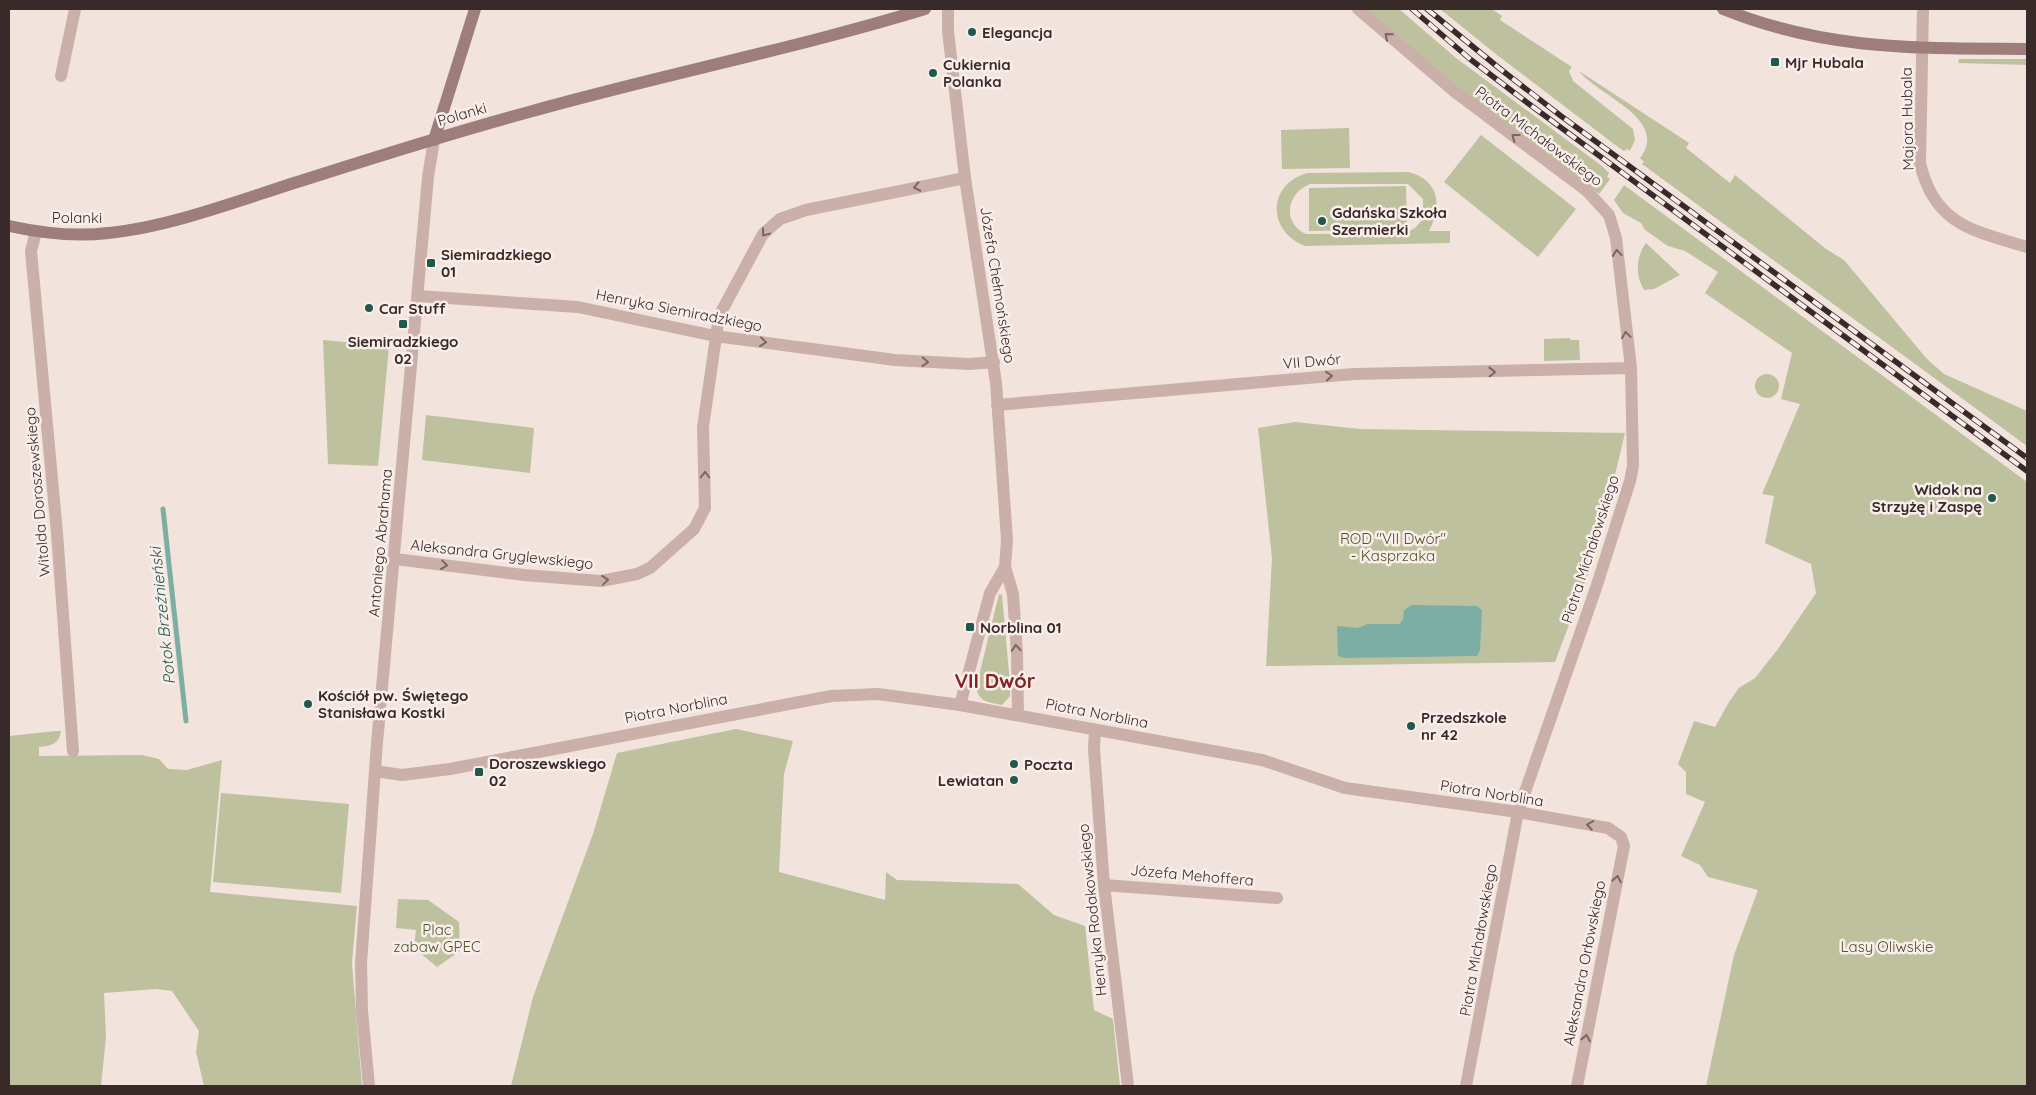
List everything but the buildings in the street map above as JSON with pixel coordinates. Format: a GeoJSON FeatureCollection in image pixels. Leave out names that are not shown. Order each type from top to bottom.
{"type":"FeatureCollection","features":[{"type":"Feature","properties":{"kind":"street"},"geometry":{"type":"LineString","coordinates":[[61,76],[74,9]]}},
{"type":"Feature","properties":{"kind":"street","name":"Antoniego Abrahama"},"geometry":{"type":"LineString","coordinates":[[369,1086],[361,978],[375,771],[396,559],[428,176],[434,140],[475,9]]}},
{"type":"Feature","properties":{"kind":"street","name":"Polanki"},"geometry":{"type":"LineString","coordinates":[[9,226],[36,232],[85,235],[136,229],[207,210],[434,140],[615,88],[793,46],[925,9]]}},
{"type":"Feature","properties":{"kind":"street","name":"Józefa Chełmońskiego"},"geometry":{"type":"LineString","coordinates":[[948,9],[948,31],[965,178],[994,362],[1007,540],[1005,567],[1013,594],[1018,715]]}},
{"type":"Feature","properties":{"kind":"street","name":"Piotra Michałowskiego"},"geometry":{"type":"LineString","coordinates":[[1358,9],[1455,92],[1588,191],[1609,215],[1616,238],[1631,368],[1633,466],[1630,481],[1596,588],[1518,812],[1466,1086]]}},
{"type":"Feature","properties":{"kind":"street"},"geometry":{"type":"LineString","coordinates":[[1723,9],[1761,24],[1843,42],[1895,48],[2027,49]]}},
{"type":"Feature","properties":{"kind":"street","name":"Majora Hubala"},"geometry":{"type":"LineString","coordinates":[[1923,9],[1920,163],[1924,180],[1931,195],[1944,213],[1969,230],[2027,247]]}},
{"type":"Feature","properties":{"kind":"street","name":"Aleksandra Gryglewskiego"},"geometry":{"type":"LineString","coordinates":[[396,559],[524,575],[601,581],[638,574],[650,568],[694,529],[705,508],[703,427],[719,316],[763,234],[780,218],[806,210],[965,178]]}},
{"type":"Feature","properties":{"kind":"street","name":"Witolda Doroszewskiego"},"geometry":{"type":"LineString","coordinates":[[36,232],[30,251],[57,533],[73,750]]}},
{"type":"Feature","properties":{"kind":"street","name":"Henryka Siemiradzkiego"},"geometry":{"type":"LineString","coordinates":[[418,296],[578,307],[715,336],[895,360],[969,364],[994,362]]}},
{"type":"Feature","properties":{"kind":"street","name":"VII Dwór"},"geometry":{"type":"LineString","coordinates":[[997,405],[1354,374],[1631,368]]}},
{"type":"Feature","properties":{"kind":"street","name":"Józefa Chełmońskiego"},"geometry":{"type":"LineString","coordinates":[[960,705],[990,593],[1005,567]]}},
{"type":"Feature","properties":{"kind":"street","name":"Piotra Norblina"},"geometry":{"type":"LineString","coordinates":[[375,771],[402,775],[450,769],[831,696],[878,694],[960,705],[1262,760],[1345,788],[1518,812],[1608,828],[1620,837],[1624,846]]}},
{"type":"Feature","properties":{"kind":"street","name":"Henryka Rodakowskiego"},"geometry":{"type":"LineString","coordinates":[[1095,730],[1094,749],[1104,885],[1128,1086]]}},
{"type":"Feature","properties":{"kind":"street","name":"Aleksandra Orłowskiego"},"geometry":{"type":"LineString","coordinates":[[1577,1086],[1624,846]]}},
{"type":"Feature","properties":{"kind":"street","name":"Józefa Mehoffera"},"geometry":{"type":"LineString","coordinates":[[1104,885],[1278,898]]}},
{"type":"Feature","properties":{"kind":"green space"},"geometry":{"type":"Polygon","coordinates":[[[1363,9],[1399,9],[1456,58],[1602,166],[1609,173],[1607,177],[1610,179],[1599,194],[1450,83],[1363,9]]]}},
{"type":"Feature","properties":{"kind":"green space"},"geometry":{"type":"Polygon","coordinates":[[[1440,9],[1492,9],[1502,16],[1500,20],[1572,67],[1569,71],[1573,81],[1633,129],[1635,140],[1630,151],[1627,149],[1624,151],[1618,147],[1440,9]]]}},
{"type":"Feature","properties":{"kind":"green space"},"geometry":{"type":"Polygon","coordinates":[[[1959,59],[2027,59],[2027,65],[1958,63],[1959,59]]]}},
{"type":"Feature","properties":{"kind":"green space"},"geometry":{"type":"Polygon","coordinates":[[[1579,71],[1689,143],[1686,148],[1730,183],[1735,175],[1826,249],[1844,260],[1927,359],[1944,374],[2027,411],[2027,446],[1642,164],[1644,162],[1640,158],[1647,144],[1646,131],[1639,120],[1628,109],[1588,80],[1579,71]]]}},
{"type":"Feature","properties":{"kind":"green space"},"geometry":{"type":"Polygon","coordinates":[[[1349,128],[1350,168],[1282,169],[1281,130],[1349,128]]]}},
{"type":"Feature","properties":{"kind":"green space"},"geometry":{"type":"Polygon","coordinates":[[[1481,135],[1576,209],[1538,257],[1444,182],[1481,135]]]}},
{"type":"Feature","properties":{"kind":"green space"},"geometry":{"type":"Polygon","coordinates":[[[1409,172],[1419,176],[1427,182],[1436,196],[1436,212],[1429,231],[1450,231],[1450,243],[1305,246],[1293,239],[1284,230],[1278,219],[1277,208],[1279,197],[1284,187],[1294,179],[1307,173],[1409,172]],[[1310,184],[1296,194],[1290,208],[1290,215],[1298,229],[1306,234],[1405,233],[1415,228],[1423,219],[1423,199],[1408,184],[1310,184]]]}},
{"type":"Feature","properties":{"kind":"green space","name":"Lasy Oliwskie"},"geometry":{"type":"Polygon","coordinates":[[[1624,185],[2027,482],[2027,1086],[1706,1086],[1734,955],[1758,890],[1708,877],[1700,865],[1681,856],[1705,802],[1686,794],[1686,772],[1678,764],[1694,721],[1715,727],[1739,688],[1755,678],[1778,649],[1816,593],[1811,564],[1765,543],[1774,496],[1762,494],[1800,404],[1781,399],[1792,353],[1705,293],[1718,272],[1685,251],[1668,246],[1645,230],[1641,223],[1623,213],[1614,200],[1624,185]]]}},
{"type":"Feature","properties":{"kind":"green space"},"geometry":{"type":"Polygon","coordinates":[[[1406,186],[1407,230],[1309,231],[1309,188],[1406,186]]]}},
{"type":"Feature","properties":{"kind":"green space"},"geometry":{"type":"Polygon","coordinates":[[[1646,243],[1680,275],[1654,289],[1644,290],[1639,279],[1638,266],[1640,254],[1646,243]]]}},
{"type":"Feature","properties":{"kind":"green space"},"geometry":{"type":"Polygon","coordinates":[[[1570,338],[1570,340],[1579,340],[1580,360],[1544,361],[1544,339],[1570,338]]]}},
{"type":"Feature","properties":{"kind":"green space"},"geometry":{"type":"Polygon","coordinates":[[[323,340],[389,346],[378,466],[328,464],[323,340]]]}},
{"type":"Feature","properties":{"kind":"green space"},"geometry":{"type":"Polygon","coordinates":[[[1767,374],[1776,377],[1779,386],[1776,395],[1767,398],[1758,395],[1755,386],[1758,377],[1767,374]]]}},
{"type":"Feature","properties":{"kind":"green space"},"geometry":{"type":"Polygon","coordinates":[[[426,415],[534,428],[530,473],[422,460],[426,415]]]}},
{"type":"Feature","properties":{"kind":"green space","name":"ROD \"VII Dwór\" - Kasprzaka"},"geometry":{"type":"Polygon","coordinates":[[[1295,422],[1360,429],[1625,433],[1597,550],[1555,662],[1266,666],[1272,558],[1258,428],[1295,422]]]}},
{"type":"Feature","properties":{"kind":"green space"},"geometry":{"type":"Polygon","coordinates":[[[999,594],[1002,595],[1010,684],[1010,696],[1002,705],[983,699],[976,688],[999,594]]]}},
{"type":"Feature","properties":{"kind":"green space"},"geometry":{"type":"Polygon","coordinates":[[[736,729],[793,741],[784,774],[779,872],[885,900],[886,872],[897,880],[1018,884],[1054,915],[1085,926],[1094,1010],[1113,1019],[1120,1086],[511,1086],[533,997],[593,834],[617,753],[736,729]]]}},
{"type":"Feature","properties":{"kind":"green space"},"geometry":{"type":"Polygon","coordinates":[[[61,731],[56,742],[39,747],[39,756],[142,755],[159,759],[168,769],[187,770],[222,760],[210,892],[357,906],[352,963],[362,1086],[204,1086],[196,1052],[199,1031],[172,991],[156,989],[104,993],[106,1037],[101,1086],[9,1086],[9,736],[61,731]]]}},
{"type":"Feature","properties":{"kind":"green space"},"geometry":{"type":"Polygon","coordinates":[[[221,793],[349,804],[341,893],[213,882],[221,793]]]}},
{"type":"Feature","properties":{"kind":"green space","name":"Plac zabaw GPEC"},"geometry":{"type":"Polygon","coordinates":[[[398,899],[428,900],[459,922],[460,951],[437,967],[414,948],[416,930],[396,928],[398,899]]]}},
{"type":"Feature","properties":{"kind":"water"},"geometry":{"type":"Polygon","coordinates":[[[1412,605],[1477,606],[1482,610],[1480,650],[1477,656],[1344,658],[1338,656],[1337,626],[1358,628],[1367,624],[1399,624],[1403,620],[1404,610],[1412,605]]]}},
{"type":"Feature","properties":{"kind":"waterway","name":"Potok Brzeźnieński"},"geometry":{"type":"LineString","coordinates":[[163,509],[186,721]]}},
{"type":"Feature","properties":{"kind":"railway"},"geometry":{"type":"LineString","coordinates":[[1412,9],[1470,59],[1529,104],[2027,471]]}},
{"type":"Feature","properties":{"kind":"railway"},"geometry":{"type":"LineString","coordinates":[[1427,9],[1561,116],[2027,458]]}},
{"type":"Feature","properties":{"kind":"place","name":"Elegancja"},"geometry":{"type":"Point","coordinates":[972,32]}},
{"type":"Feature","properties":{"kind":"place","name":"Mjr Hubala"},"geometry":{"type":"Point","coordinates":[1775,62]}},
{"type":"Feature","properties":{"kind":"place","name":"Cukiernia Polanka"},"geometry":{"type":"Point","coordinates":[933,73]}},
{"type":"Feature","properties":{"kind":"place","name":"Gdańska Szkoła Szermierki"},"geometry":{"type":"Point","coordinates":[1322,221]}},
{"type":"Feature","properties":{"kind":"place","name":"Siemiradzkiego 01"},"geometry":{"type":"Point","coordinates":[431,263]}},
{"type":"Feature","properties":{"kind":"place","name":"Car Stuff"},"geometry":{"type":"Point","coordinates":[369,308]}},
{"type":"Feature","properties":{"kind":"place","name":"Siemiradzkiego 02"},"geometry":{"type":"Point","coordinates":[403,324]}},
{"type":"Feature","properties":{"kind":"place","name":"Widok na Strzyżę i Zaspę"},"geometry":{"type":"Point","coordinates":[1992,498]}},
{"type":"Feature","properties":{"kind":"place","name":"Norblina 01"},"geometry":{"type":"Point","coordinates":[970,627]}},
{"type":"Feature","properties":{"kind":"place","name":"Kościół pw. Świętego Stanisława Kostki"},"geometry":{"type":"Point","coordinates":[308,704]}},
{"type":"Feature","properties":{"kind":"place","name":"Przedszkole nr 42"},"geometry":{"type":"Point","coordinates":[1411,726]}},
{"type":"Feature","properties":{"kind":"place","name":"Poczta"},"geometry":{"type":"Point","coordinates":[1014,764]}},
{"type":"Feature","properties":{"kind":"place","name":"Doroszewskiego 02"},"geometry":{"type":"Point","coordinates":[479,772]}},
{"type":"Feature","properties":{"kind":"place","name":"Lewiatan"},"geometry":{"type":"Point","coordinates":[1014,780]}},
{"type":"Feature","properties":{"kind":"district","name":"VII Dwór"},"geometry":{"type":"Point","coordinates":[995,680]}}]}
